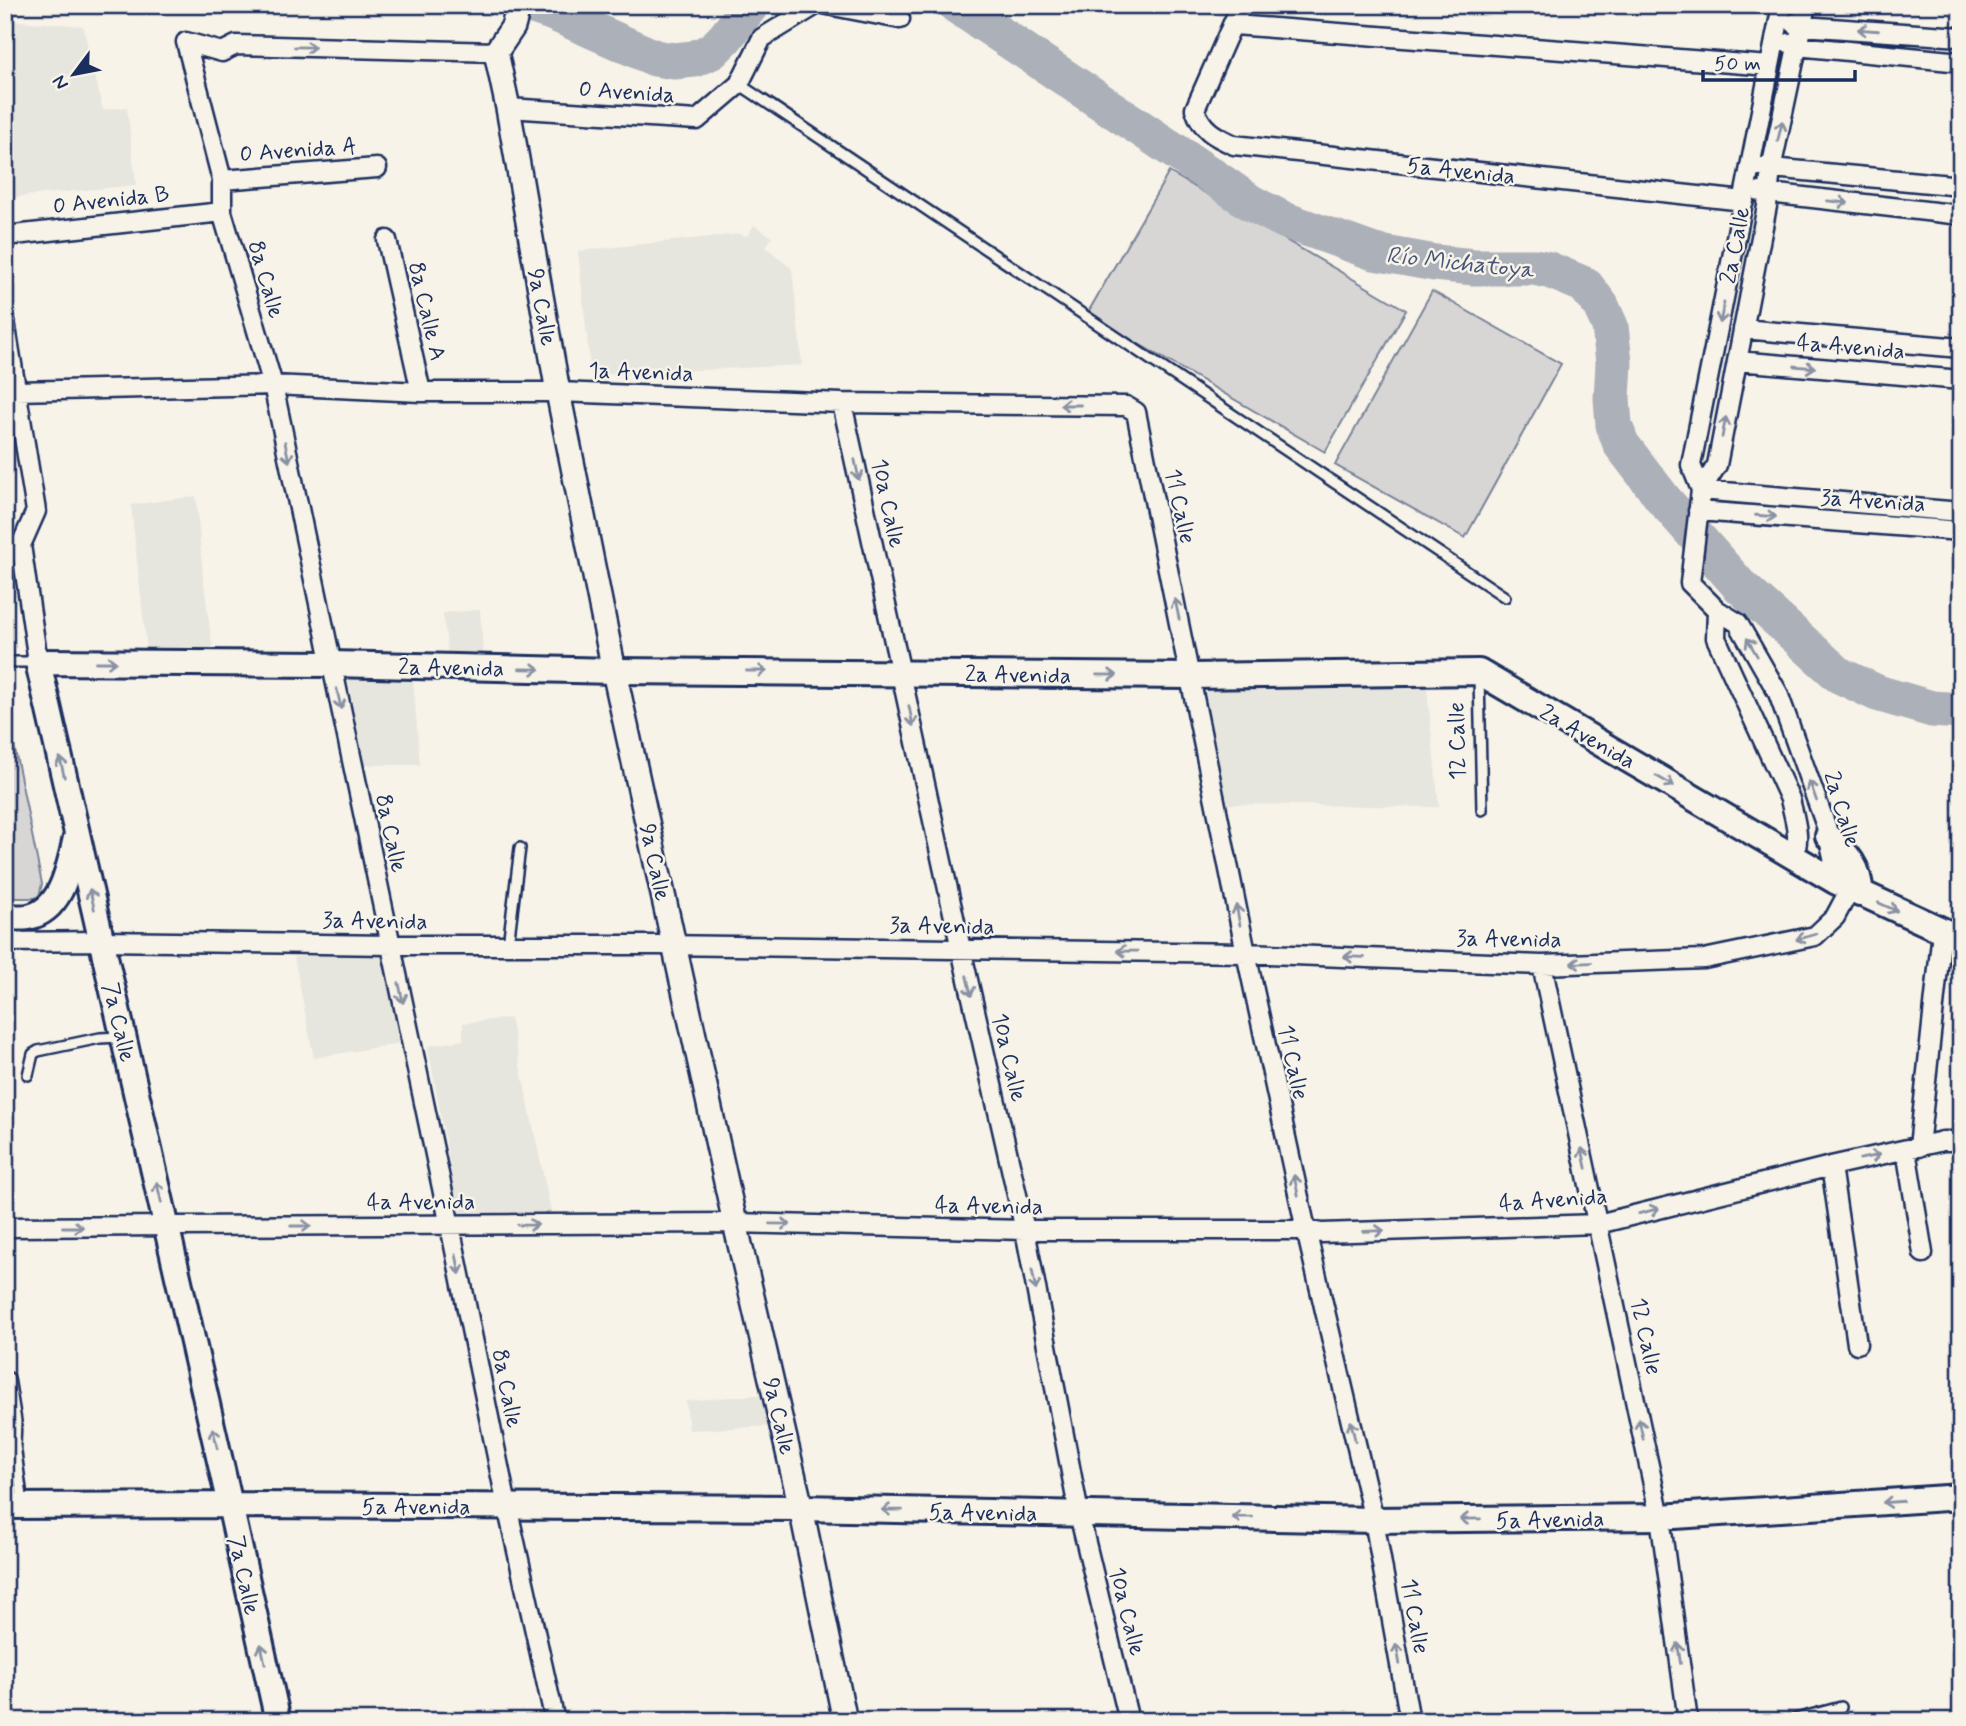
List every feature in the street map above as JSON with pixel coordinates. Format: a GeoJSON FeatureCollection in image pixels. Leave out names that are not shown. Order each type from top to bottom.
{"type":"FeatureCollection","features":[{"type":"Feature","properties":{"kind":"main road","name":"2a Avenida"},"geometry":{"type":"LineString","coordinates":[[38,662],[1191,676],[1479,672],[1848,888],[1951,935]]}},
{"type":"Feature","properties":{"kind":"main road","name":"7a Calle"},"geometry":{"type":"LineString","coordinates":[[38,662],[278,1721]]}},
{"type":"Feature","properties":{"kind":"main road"},"geometry":{"type":"LineString","coordinates":[[5,917],[29,917],[51,903],[65,881],[77,834]]}},
{"type":"Feature","properties":{"kind":"main road"},"geometry":{"type":"LineString","coordinates":[[1828,836],[1849,856],[1860,882],[1848,888]]}},
{"type":"Feature","properties":{"kind":"main road","name":"5a Avenida"},"geometry":{"type":"LineString","coordinates":[[14,1506],[802,1508],[1374,1520],[1660,1517],[1961,1497]]}},
{"type":"Feature","properties":{"kind":"street","name":"0 Avenida"},"geometry":{"type":"LineString","coordinates":[[508,107],[697,120],[739,84],[762,38],[816,5]]}},
{"type":"Feature","properties":{"kind":"street"},"geometry":{"type":"LineString","coordinates":[[828,5],[900,19]]}},
{"type":"Feature","properties":{"kind":"street"},"geometry":{"type":"LineString","coordinates":[[1241,5],[1234,25],[1770,66]]}},
{"type":"Feature","properties":{"kind":"street","name":"2a Calle"},"geometry":{"type":"LineString","coordinates":[[1806,5],[1771,169],[1769,194],[1717,465],[1701,490],[1690,583],[1717,610],[1738,623],[1778,693],[1828,836]]}},
{"type":"Feature","properties":{"kind":"street"},"geometry":{"type":"LineString","coordinates":[[1781,12],[1802,26],[1961,37]]}},
{"type":"Feature","properties":{"kind":"street","name":"2a Calle"},"geometry":{"type":"LineString","coordinates":[[1701,490],[1691,465],[1781,12]]}},
{"type":"Feature","properties":{"kind":"street"},"geometry":{"type":"LineString","coordinates":[[496,52],[516,16]]}},
{"type":"Feature","properties":{"kind":"street","name":"5a Avenida"},"geometry":{"type":"LineString","coordinates":[[1234,25],[1195,110],[1200,124],[1217,138],[1234,145],[1745,195],[1769,194],[1961,215]]}},
{"type":"Feature","properties":{"kind":"street"},"geometry":{"type":"LineString","coordinates":[[1776,38],[1797,46],[1961,62]]}},
{"type":"Feature","properties":{"kind":"street","name":"8a Calle"},"geometry":{"type":"LineString","coordinates":[[496,52],[236,45],[222,52],[186,42],[222,180],[222,212],[273,385],[507,1506],[555,1721]]}},
{"type":"Feature","properties":{"kind":"street","name":"9a Calle"},"geometry":{"type":"LineString","coordinates":[[496,52],[558,392],[614,671],[735,1223],[802,1508],[845,1721]]}},
{"type":"Feature","properties":{"kind":"street"},"geometry":{"type":"LineString","coordinates":[[1751,164],[1771,169],[1961,186]]}},
{"type":"Feature","properties":{"kind":"street","name":"0 Avenida A"},"geometry":{"type":"LineString","coordinates":[[222,180],[377,168]]}},
{"type":"Feature","properties":{"kind":"street","name":"0 Avenida B"},"geometry":{"type":"LineString","coordinates":[[5,236],[222,212]]}},
{"type":"Feature","properties":{"kind":"street","name":"8a Calle A"},"geometry":{"type":"LineString","coordinates":[[387,240],[421,392]]}},
{"type":"Feature","properties":{"kind":"street","name":"7a Calle"},"geometry":{"type":"LineString","coordinates":[[5,321],[36,511],[21,545],[38,662]]}},
{"type":"Feature","properties":{"kind":"street","name":"4a Avenida"},"geometry":{"type":"LineString","coordinates":[[1743,329],[1961,348]]}},
{"type":"Feature","properties":{"kind":"street","name":"4a Avenida"},"geometry":{"type":"LineString","coordinates":[[1737,361],[1961,380]]}},
{"type":"Feature","properties":{"kind":"street","name":"1a Avenida"},"geometry":{"type":"LineString","coordinates":[[16,391],[273,385],[421,392],[558,392],[842,403],[1126,406],[1136,412]]}},
{"type":"Feature","properties":{"kind":"street","name":"10a Calle"},"geometry":{"type":"LineString","coordinates":[[842,403],[1025,1230],[1079,1514],[1129,1721]]}},
{"type":"Feature","properties":{"kind":"street","name":"11 Calle"},"geometry":{"type":"LineString","coordinates":[[1136,412],[1246,953],[1306,1230],[1374,1520],[1410,1721]]}},
{"type":"Feature","properties":{"kind":"street","name":"3a Avenida"},"geometry":{"type":"LineString","coordinates":[[1701,490],[1961,512]]}},
{"type":"Feature","properties":{"kind":"street","name":"3a Avenida"},"geometry":{"type":"LineString","coordinates":[[1697,517],[1961,531]]}},
{"type":"Feature","properties":{"kind":"street"},"geometry":{"type":"LineString","coordinates":[[1717,610],[1716,638],[1790,799],[1797,827],[1798,848],[1793,857]]}},
{"type":"Feature","properties":{"kind":"street"},"geometry":{"type":"LineString","coordinates":[[1776,767],[1801,758]]}},
{"type":"Feature","properties":{"kind":"street","name":"3a Avenida"},"geometry":{"type":"LineString","coordinates":[[5,942],[1246,953],[1542,965],[1703,959],[1815,936],[1835,917],[1848,888]]}},
{"type":"Feature","properties":{"kind":"street"},"geometry":{"type":"LineString","coordinates":[[1923,1253],[1912,1148],[1951,935]]}},
{"type":"Feature","properties":{"kind":"street","name":"12 Calle"},"geometry":{"type":"LineString","coordinates":[[1542,965],[1660,1517],[1688,1721]]}},
{"type":"Feature","properties":{"kind":"street","name":"4a Avenida"},"geometry":{"type":"LineString","coordinates":[[5,1227],[735,1223],[1025,1230],[1306,1230],[1322,1233],[1598,1224],[1831,1166],[1943,1142],[1961,1141]]}},
{"type":"Feature","properties":{"kind":"street"},"geometry":{"type":"LineString","coordinates":[[1831,1166],[1857,1344]]}},
{"type":"Feature","properties":{"kind":"lane"},"geometry":{"type":"LineString","coordinates":[[739,84],[1505,597]]}},
{"type":"Feature","properties":{"kind":"lane","name":"2a Avenida"},"geometry":{"type":"LineString","coordinates":[[5,662],[38,662]]}},
{"type":"Feature","properties":{"kind":"lane","name":"12 Calle"},"geometry":{"type":"LineString","coordinates":[[1479,672],[1482,810]]}},
{"type":"Feature","properties":{"kind":"lane"},"geometry":{"type":"LineString","coordinates":[[508,945],[520,848]]}},
{"type":"Feature","properties":{"kind":"lane"},"geometry":{"type":"LineString","coordinates":[[28,1074],[33,1054],[38,1051],[100,1038],[123,1037]]}},
{"type":"Feature","properties":{"kind":"lane"},"geometry":{"type":"LineString","coordinates":[[9,1378],[16,1421],[14,1506]]}},
{"type":"Feature","properties":{"kind":"lane"},"geometry":{"type":"LineString","coordinates":[[1788,1721],[1840,1707]]}},
{"type":"Feature","properties":{"kind":"shaded area"},"geometry":{"type":"Polygon","coordinates":[[[5,20],[83,26],[103,110],[127,107],[136,185],[5,198],[5,20]]]}},
{"type":"Feature","properties":{"kind":"shaded area"},"geometry":{"type":"Polygon","coordinates":[[[1169,172],[1406,310],[1325,452],[1087,314],[1169,172]]]}},
{"type":"Feature","properties":{"kind":"shaded area"},"geometry":{"type":"Polygon","coordinates":[[[754,225],[772,237],[766,247],[792,269],[802,365],[591,375],[578,251],[739,234],[747,236],[754,225]]]}},
{"type":"Feature","properties":{"kind":"shaded area"},"geometry":{"type":"Polygon","coordinates":[[[1432,291],[1561,364],[1465,538],[1335,465],[1432,291]]]}},
{"type":"Feature","properties":{"kind":"shaded area"},"geometry":{"type":"Polygon","coordinates":[[[196,496],[213,652],[147,652],[131,505],[196,496]]]}},
{"type":"Feature","properties":{"kind":"shaded area"},"geometry":{"type":"Polygon","coordinates":[[[480,610],[483,652],[448,654],[443,613],[480,610]]]}},
{"type":"Feature","properties":{"kind":"shaded area"},"geometry":{"type":"Polygon","coordinates":[[[348,678],[413,679],[420,765],[363,765],[348,678]]]}},
{"type":"Feature","properties":{"kind":"shaded area"},"geometry":{"type":"Polygon","coordinates":[[[1426,679],[1439,807],[1227,804],[1199,681],[1426,679]]]}},
{"type":"Feature","properties":{"kind":"shaded area"},"geometry":{"type":"Polygon","coordinates":[[[5,701],[42,884],[39,896],[35,898],[5,898],[5,701]]]}},
{"type":"Feature","properties":{"kind":"shaded area"},"geometry":{"type":"Polygon","coordinates":[[[387,953],[401,1043],[314,1058],[294,957],[387,953]]]}},
{"type":"Feature","properties":{"kind":"shaded area"},"geometry":{"type":"Polygon","coordinates":[[[510,1018],[552,1216],[459,1214],[428,1046],[463,1040],[463,1023],[510,1018]]]}},
{"type":"Feature","properties":{"kind":"shaded area"},"geometry":{"type":"Polygon","coordinates":[[[768,1394],[772,1426],[689,1430],[686,1401],[768,1394]]]}},
{"type":"Feature","properties":{"kind":"waterway","name":"Río Michatoya"},"geometry":{"type":"LineString","coordinates":[[530,5],[655,58],[674,61],[694,59],[712,51],[751,5]]}},
{"type":"Feature","properties":{"kind":"waterway","name":"Río Michatoya"},"geometry":{"type":"LineString","coordinates":[[956,5],[1251,203],[1284,220],[1374,252],[1474,267],[1534,267],[1549,270],[1585,285],[1601,306],[1610,326],[1614,363],[1614,425],[1621,444],[1664,500],[1739,585],[1839,675],[1877,693],[1932,709],[1961,711]]}}]}
